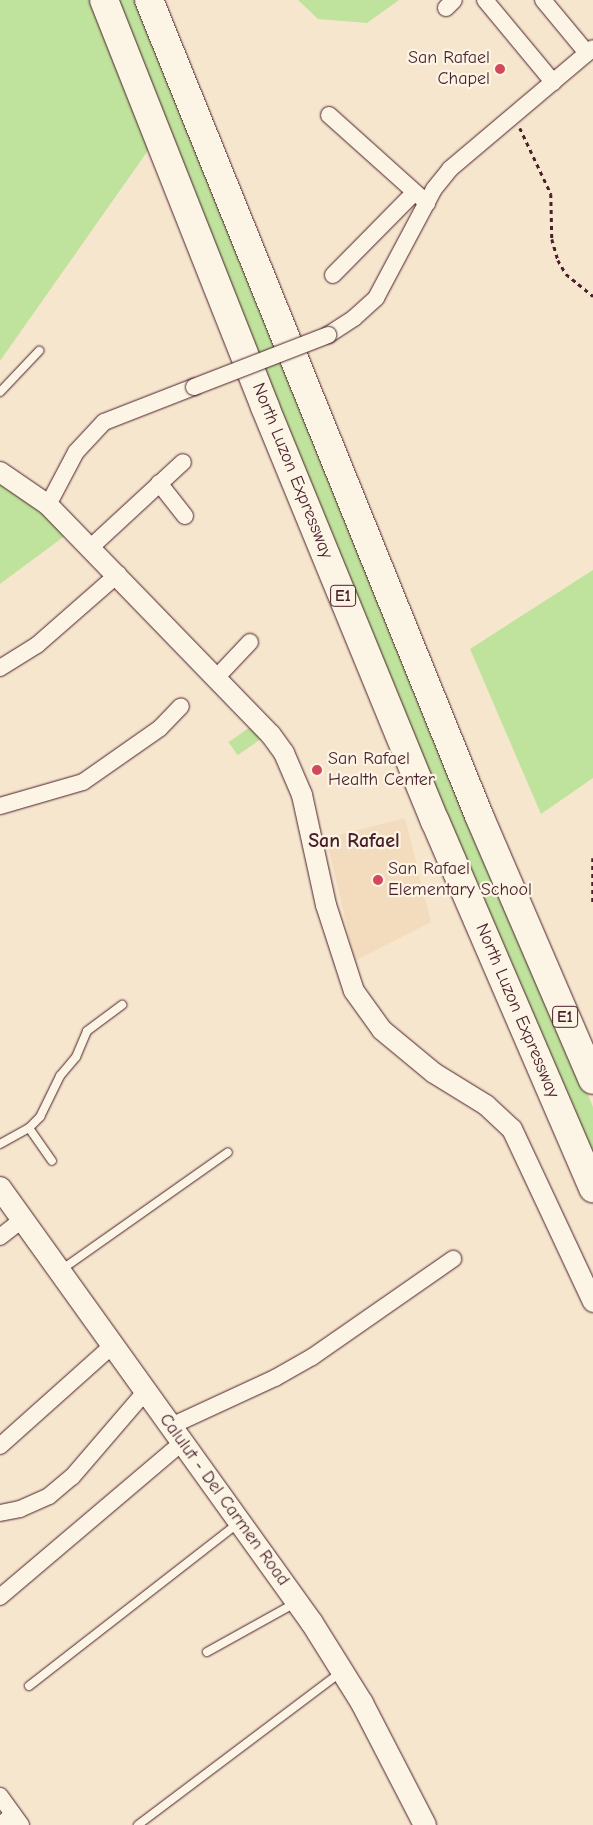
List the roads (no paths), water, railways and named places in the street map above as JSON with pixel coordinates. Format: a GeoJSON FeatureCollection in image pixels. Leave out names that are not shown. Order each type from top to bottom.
{"type":"FeatureCollection","features":[{"type":"Feature","properties":{"kind":"highway","name":"North Luzon Expressway"},"geometry":{"type":"LineString","coordinates":[[104,0],[265,407],[435,822],[593,1188]]}},
{"type":"Feature","properties":{"kind":"highway","name":"E1"},"geometry":{"type":"LineString","coordinates":[[149,0],[480,818],[593,1080]]}},
{"type":"Feature","properties":{"kind":"main road","name":"Calulut - Del Carmen Road"},"geometry":{"type":"LineString","coordinates":[[0,1188],[240,1521],[343,1671],[420,1823]]}},
{"type":"Feature","properties":{"kind":"street"},"geometry":{"type":"LineString","coordinates":[[485,0],[553,82]]}},
{"type":"Feature","properties":{"kind":"street"},"geometry":{"type":"LineString","coordinates":[[48,505],[76,452],[104,422],[328,334],[354,318],[376,298],[427,204],[450,169],[512,114],[590,50],[543,0]]}},
{"type":"Feature","properties":{"kind":"street"},"geometry":{"type":"LineString","coordinates":[[330,115],[413,194],[427,204]]}},
{"type":"Feature","properties":{"kind":"street"},"geometry":{"type":"LineString","coordinates":[[333,275],[413,194]]}},
{"type":"Feature","properties":{"kind":"street"},"geometry":{"type":"LineString","coordinates":[[91,547],[182,462]]}},
{"type":"Feature","properties":{"kind":"street"},"geometry":{"type":"LineString","coordinates":[[0,472],[48,505],[91,547],[266,728],[284,753],[302,795],[320,882],[343,962],[364,1009],[382,1030],[414,1057],[486,1105],[512,1129],[593,1302]]}},
{"type":"Feature","properties":{"kind":"street"},"geometry":{"type":"LineString","coordinates":[[159,483],[185,516]]}},
{"type":"Feature","properties":{"kind":"street"},"geometry":{"type":"LineString","coordinates":[[0,668],[37,644],[118,574]]}},
{"type":"Feature","properties":{"kind":"street"},"geometry":{"type":"LineString","coordinates":[[217,677],[250,642]]}},
{"type":"Feature","properties":{"kind":"street"},"geometry":{"type":"LineString","coordinates":[[0,806],[83,782],[160,728],[181,706]]}},
{"type":"Feature","properties":{"kind":"street"},"geometry":{"type":"LineString","coordinates":[[0,1237],[23,1219]]}},
{"type":"Feature","properties":{"kind":"street"},"geometry":{"type":"LineString","coordinates":[[0,1597],[177,1434],[343,1338],[453,1259]]}},
{"type":"Feature","properties":{"kind":"street"},"geometry":{"type":"LineString","coordinates":[[0,1446],[113,1345]]}},
{"type":"Feature","properties":{"kind":"street"},"geometry":{"type":"LineString","coordinates":[[0,1513],[36,1504],[72,1477],[146,1391]]}},
{"type":"Feature","properties":{"kind":"street"},"geometry":{"type":"LineString","coordinates":[[0,1796],[12,1821]]}},
{"type":"Feature","properties":{"kind":"lane"},"geometry":{"type":"LineString","coordinates":[[0,392],[39,350]]}},
{"type":"Feature","properties":{"kind":"lane"},"geometry":{"type":"LineString","coordinates":[[0,1144],[29,1128],[40,1117],[60,1076],[76,1057],[88,1031],[122,1005]]}},
{"type":"Feature","properties":{"kind":"lane"},"geometry":{"type":"LineString","coordinates":[[29,1128],[52,1161]]}},
{"type":"Feature","properties":{"kind":"lane"},"geometry":{"type":"LineString","coordinates":[[60,1272],[228,1152]]}},
{"type":"Feature","properties":{"kind":"lane"},"geometry":{"type":"LineString","coordinates":[[29,1686],[240,1521]]}},
{"type":"Feature","properties":{"kind":"lane"},"geometry":{"type":"LineString","coordinates":[[207,1652],[296,1602]]}},
{"type":"Feature","properties":{"kind":"lane"},"geometry":{"type":"LineString","coordinates":[[138,1825],[343,1671]]}},
{"type":"Feature","properties":{"kind":"place","name":"San Rafael Chapel"},"geometry":{"type":"Point","coordinates":[500,69]}},
{"type":"Feature","properties":{"kind":"place","name":"San Rafael Health Center"},"geometry":{"type":"Point","coordinates":[317,770]}},
{"type":"Feature","properties":{"kind":"place","name":"San Rafael Elementary School"},"geometry":{"type":"Point","coordinates":[378,880]}},
{"type":"Feature","properties":{"kind":"district","name":"San Rafael"},"geometry":{"type":"Point","coordinates":[354,840]}}]}
